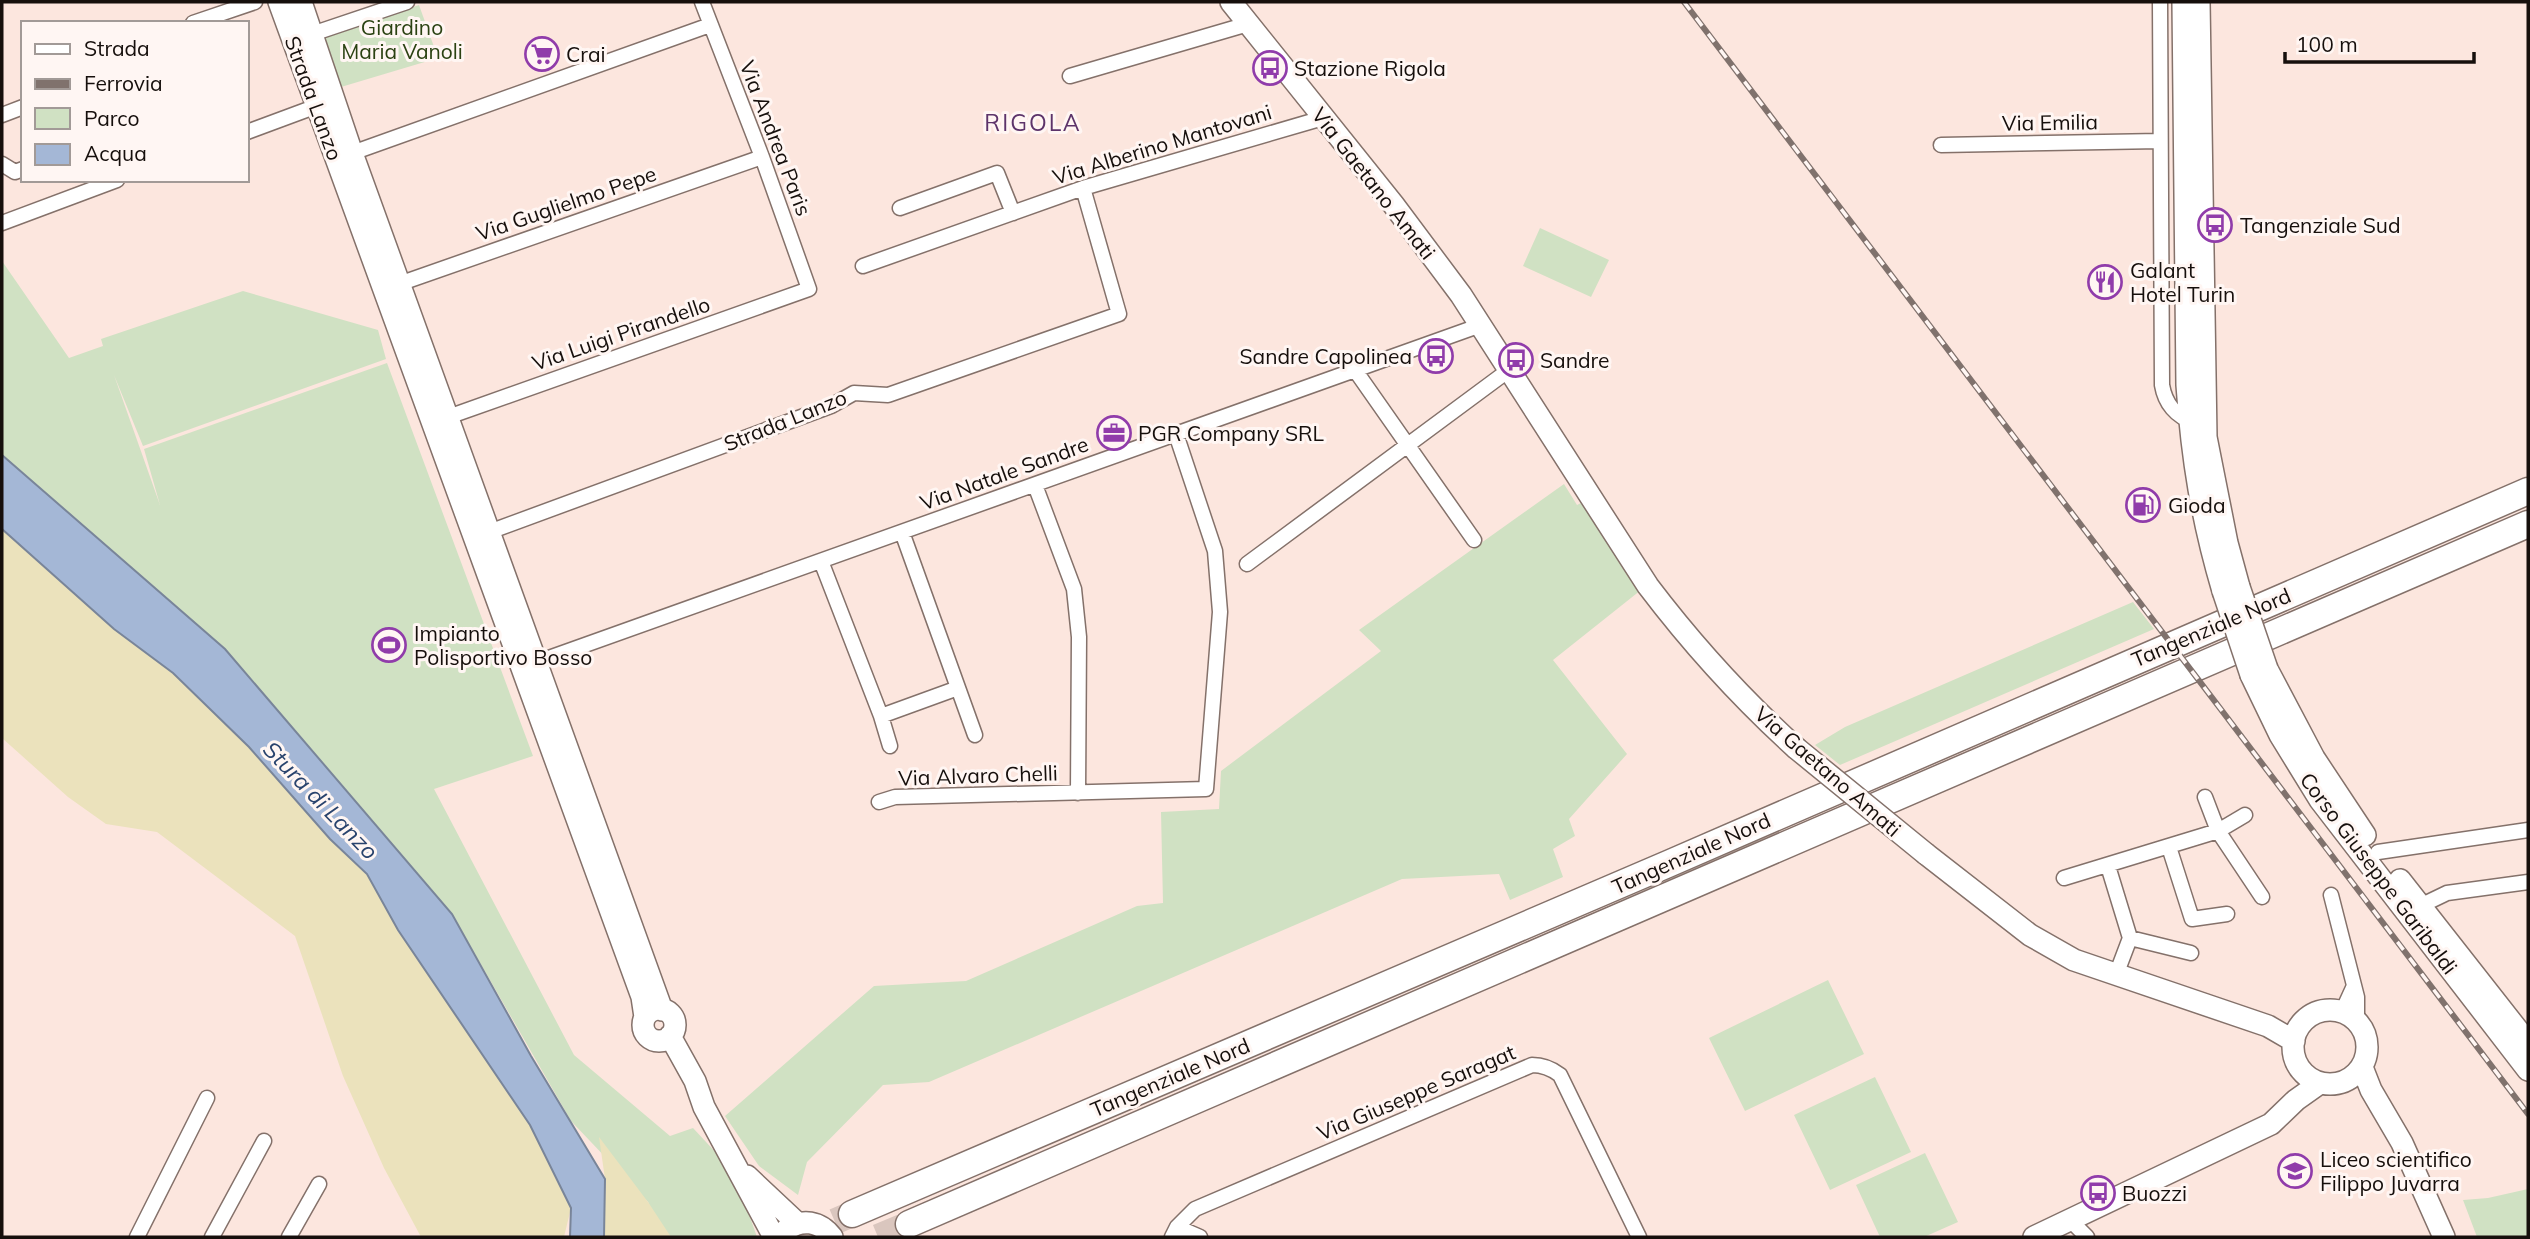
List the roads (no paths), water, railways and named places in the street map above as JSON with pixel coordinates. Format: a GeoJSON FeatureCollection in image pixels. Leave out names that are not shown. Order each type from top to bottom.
{"type":"FeatureCollection","features":[{"type":"Feature","properties":{"kind":"highway","name":"Tangenziale Nord"},"geometry":{"type":"LineString","coordinates":[[852,1214],[2528,491]]}},
{"type":"Feature","properties":{"kind":"highway","name":"Tangenziale Nord"},"geometry":{"type":"LineString","coordinates":[[909,1224],[2528,524]]}},
{"type":"Feature","properties":{"kind":"street"},"geometry":{"type":"LineString","coordinates":[[199,21],[255,2]]}},
{"type":"Feature","properties":{"kind":"street","name":"Strada Lanzo"},"geometry":{"type":"LineString","coordinates":[[279,2],[303,38],[352,153],[393,286],[654,1013],[667,1012],[674,1021],[675,1026],[664,1038],[685,1085],[704,1107],[735,1165]]}},
{"type":"Feature","properties":{"kind":"street","name":"Strada Lanzo"},"geometry":{"type":"LineString","coordinates":[[301,2],[303,38],[317,106],[448,417],[489,532],[529,665]]}},
{"type":"Feature","properties":{"kind":"street"},"geometry":{"type":"LineString","coordinates":[[303,38],[407,2]]}},
{"type":"Feature","properties":{"kind":"street","name":"Via Andrea Paris"},"geometry":{"type":"LineString","coordinates":[[702,2],[809,289]]}},
{"type":"Feature","properties":{"kind":"street","name":"Via Gaetano Amati"},"geometry":{"type":"LineString","coordinates":[[1231,2],[1393,204],[1481,325],[1608,528],[1648,586],[1765,720],[1926,854],[2050,948],[2116,975],[2268,1026],[2297,1033]]}},
{"type":"Feature","properties":{"kind":"street"},"geometry":{"type":"LineString","coordinates":[[2160,2],[2162,385],[2171,408],[2181,419],[2197,422]]}},
{"type":"Feature","properties":{"kind":"street","name":"Corso Giuseppe Garibaldi"},"geometry":{"type":"LineString","coordinates":[[2183,2],[2197,422],[2216,489],[2231,589],[2280,735],[2320,800],[2528,1070]]}},
{"type":"Feature","properties":{"kind":"street","name":"Corso Giuseppe Garibaldi"},"geometry":{"type":"LineString","coordinates":[[2197,422],[2199,2]]}},
{"type":"Feature","properties":{"kind":"street"},"geometry":{"type":"LineString","coordinates":[[1070,76],[1248,24]]}},
{"type":"Feature","properties":{"kind":"street"},"geometry":{"type":"LineString","coordinates":[[352,153],[710,25]]}},
{"type":"Feature","properties":{"kind":"street"},"geometry":{"type":"LineString","coordinates":[[248,132],[317,106]]}},
{"type":"Feature","properties":{"kind":"street"},"geometry":{"type":"LineString","coordinates":[[2,115],[21,108]]}},
{"type":"Feature","properties":{"kind":"street","name":"Via Alberino Mantovani"},"geometry":{"type":"LineString","coordinates":[[863,266],[1083,188],[1323,118]]}},
{"type":"Feature","properties":{"kind":"street","name":"Via Emilia"},"geometry":{"type":"LineString","coordinates":[[1941,145],[2160,141]]}},
{"type":"Feature","properties":{"kind":"street","name":"Via Guglielmo Pepe"},"geometry":{"type":"LineString","coordinates":[[393,286],[762,157]]}},
{"type":"Feature","properties":{"kind":"street"},"geometry":{"type":"LineString","coordinates":[[2,164],[15,172],[21,170]]}},
{"type":"Feature","properties":{"kind":"street"},"geometry":{"type":"LineString","coordinates":[[900,208],[997,173],[1013,213]]}},
{"type":"Feature","properties":{"kind":"street"},"geometry":{"type":"LineString","coordinates":[[2,223],[112,182]]}},
{"type":"Feature","properties":{"kind":"street","name":"Strada Lanzo"},"geometry":{"type":"LineString","coordinates":[[489,532],[831,406],[854,393],[888,395],[1119,314],[1083,188]]}},
{"type":"Feature","properties":{"kind":"street","name":"Via Luigi Pirandello"},"geometry":{"type":"LineString","coordinates":[[448,417],[809,289]]}},
{"type":"Feature","properties":{"kind":"street","name":"Via Natale Sandre"},"geometry":{"type":"LineString","coordinates":[[975,735],[902,532],[1481,325]]}},
{"type":"Feature","properties":{"kind":"street"},"geometry":{"type":"LineString","coordinates":[[1355,370],[1474,540]]}},
{"type":"Feature","properties":{"kind":"street"},"geometry":{"type":"LineString","coordinates":[[1247,564],[1509,370]]}},
{"type":"Feature","properties":{"kind":"street","name":"Via Alvaro Chelli"},"geometry":{"type":"LineString","coordinates":[[879,802],[895,797],[1206,789],[1220,612],[1219,587],[1215,551],[1176,434]]}},
{"type":"Feature","properties":{"kind":"street"},"geometry":{"type":"LineString","coordinates":[[1035,485],[1074,589],[1079,637],[1078,793]]}},
{"type":"Feature","properties":{"kind":"street"},"geometry":{"type":"LineString","coordinates":[[529,665],[902,532]]}},
{"type":"Feature","properties":{"kind":"street"},"geometry":{"type":"LineString","coordinates":[[821,561],[890,746]]}},
{"type":"Feature","properties":{"kind":"street","name":"Corso Giuseppe Garibaldi"},"geometry":{"type":"LineString","coordinates":[[2259,672],[2348,812],[2528,1043]]}},
{"type":"Feature","properties":{"kind":"street"},"geometry":{"type":"LineString","coordinates":[[881,716],[958,688]]}},
{"type":"Feature","properties":{"kind":"street"},"geometry":{"type":"LineString","coordinates":[[2205,797],[2218,831],[2262,897]]}},
{"type":"Feature","properties":{"kind":"street"},"geometry":{"type":"LineString","coordinates":[[2064,878],[2218,831],[2245,815]]}},
{"type":"Feature","properties":{"kind":"street"},"geometry":{"type":"LineString","coordinates":[[2378,852],[2528,830]]}},
{"type":"Feature","properties":{"kind":"street"},"geometry":{"type":"LineString","coordinates":[[2169,847],[2192,919],[2227,914]]}},
{"type":"Feature","properties":{"kind":"street"},"geometry":{"type":"LineString","coordinates":[[2108,866],[2130,938],[2116,975]]}},
{"type":"Feature","properties":{"kind":"street"},"geometry":{"type":"LineString","coordinates":[[2420,906],[2447,893],[2528,882]]}},
{"type":"Feature","properties":{"kind":"street"},"geometry":{"type":"LineString","coordinates":[[2331,895],[2357,997],[2350,1016]]}},
{"type":"Feature","properties":{"kind":"street"},"geometry":{"type":"LineString","coordinates":[[2130,938],[2191,953]]}},
{"type":"Feature","properties":{"kind":"street"},"geometry":{"type":"LineString","coordinates":[[2034,1237],[2271,1124],[2320,1079],[2354,1076],[2362,1067],[2368,1048],[2363,1029],[2350,1016],[2330,1010],[2319,1012],[2297,1033],[2294,1057],[2320,1079],[2359,1093],[2382,1111]]}},
{"type":"Feature","properties":{"kind":"street","name":"Via Giuseppe Saragat"},"geometry":{"type":"LineString","coordinates":[[1175,1232],[1195,1209],[1532,1065],[1539,1065],[1559,1075],[1639,1237]]}},
{"type":"Feature","properties":{"kind":"street"},"geometry":{"type":"LineString","coordinates":[[2362,1067],[2382,1111],[2402,1143],[2444,1237]]}},
{"type":"Feature","properties":{"kind":"street"},"geometry":{"type":"LineString","coordinates":[[137,1237],[208,1098]]}},
{"type":"Feature","properties":{"kind":"street"},"geometry":{"type":"LineString","coordinates":[[212,1237],[264,1141]]}},
{"type":"Feature","properties":{"kind":"street"},"geometry":{"type":"LineString","coordinates":[[735,1165],[797,1223]]}},
{"type":"Feature","properties":{"kind":"street"},"geometry":{"type":"LineString","coordinates":[[735,1165],[774,1237]]}},
{"type":"Feature","properties":{"kind":"street"},"geometry":{"type":"LineString","coordinates":[[289,1237],[319,1184]]}},
{"type":"Feature","properties":{"kind":"street"},"geometry":{"type":"LineString","coordinates":[[2070,1220],[2087,1237]]}},
{"type":"Feature","properties":{"kind":"street"},"geometry":{"type":"LineString","coordinates":[[780,1237],[797,1223],[816,1224],[832,1237]]}},
{"type":"Feature","properties":{"kind":"street"},"geometry":{"type":"LineString","coordinates":[[1175,1232],[1200,1237]]}},
{"type":"Feature","properties":{"kind":"water","name":"Stura di Lanzo"},"geometry":{"type":"Polygon","coordinates":[[[2,455],[225,649],[452,914],[531,1056],[605,1179],[604,1237],[570,1237],[571,1208],[530,1125],[398,930],[367,874],[330,839],[249,747],[173,673],[114,629],[2,529],[2,455]]]}},
{"type":"Feature","properties":{"kind":"tunnel"},"geometry":{"type":"LineString","coordinates":[[799,1237],[852,1214]]}},
{"type":"Feature","properties":{"kind":"tunnel"},"geometry":{"type":"LineString","coordinates":[[878,1237],[909,1224]]}},
{"type":"Feature","properties":{"kind":"railway"},"geometry":{"type":"LineString","coordinates":[[1684,2],[2528,1114]]}},
{"type":"Feature","properties":{"kind":"place","name":"Crai"},"geometry":{"type":"Point","coordinates":[542,54]}},
{"type":"Feature","properties":{"kind":"place","name":"Stazione Rigola"},"geometry":{"type":"Point","coordinates":[1270,68]}},
{"type":"Feature","properties":{"kind":"place","name":"Tangenziale Sud"},"geometry":{"type":"Point","coordinates":[2215,225]}},
{"type":"Feature","properties":{"kind":"place","name":"Galant Hotel Turin"},"geometry":{"type":"Point","coordinates":[2105,282]}},
{"type":"Feature","properties":{"kind":"place","name":"Sandre Capolinea"},"geometry":{"type":"Point","coordinates":[1436,356]}},
{"type":"Feature","properties":{"kind":"place","name":"Sandre"},"geometry":{"type":"Point","coordinates":[1516,360]}},
{"type":"Feature","properties":{"kind":"place","name":"PGR Company SRL"},"geometry":{"type":"Point","coordinates":[1114,433]}},
{"type":"Feature","properties":{"kind":"place","name":"Gioda"},"geometry":{"type":"Point","coordinates":[2143,505]}},
{"type":"Feature","properties":{"kind":"place","name":"Impianto Polisportivo Bosso"},"geometry":{"type":"Point","coordinates":[389,645]}},
{"type":"Feature","properties":{"kind":"place","name":"Liceo scientifico Filippo Juvarra"},"geometry":{"type":"Point","coordinates":[2295,1171]}},
{"type":"Feature","properties":{"kind":"place","name":"Buozzi"},"geometry":{"type":"Point","coordinates":[2098,1193]}},
{"type":"Feature","properties":{"kind":"district","name":"RIGOLA"},"geometry":{"type":"Point","coordinates":[1033,122]}},
{"type":"Feature","properties":{"kind":"park label","name":"Giardino Maria Vanoli"},"geometry":{"type":"Point","coordinates":[402,39]}}]}
